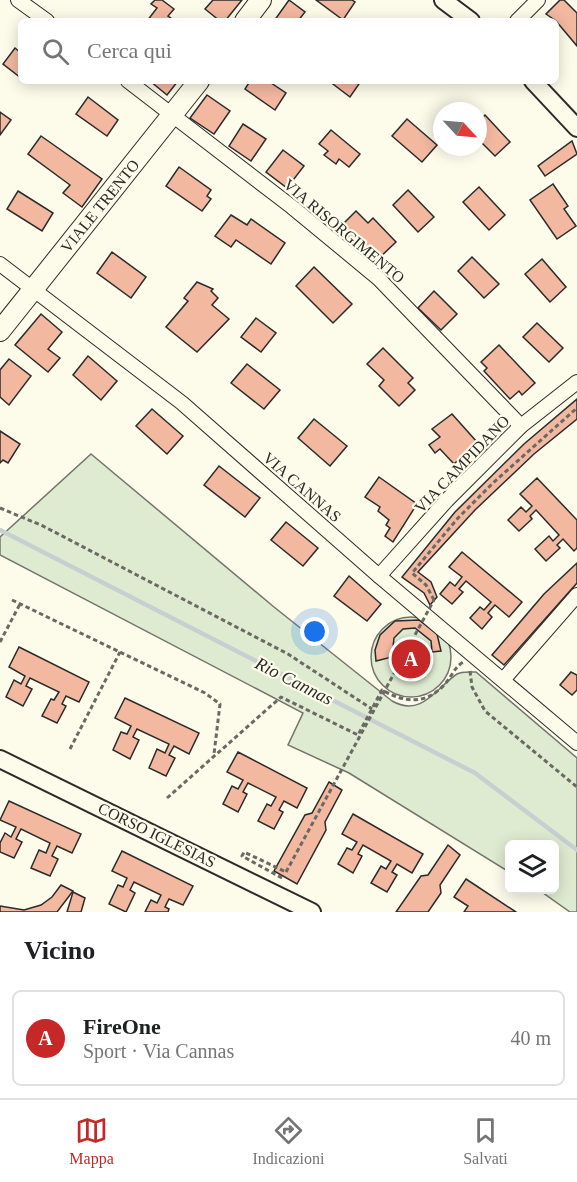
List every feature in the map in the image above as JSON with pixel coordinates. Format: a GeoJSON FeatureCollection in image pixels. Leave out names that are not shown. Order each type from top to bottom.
{"type":"FeatureCollection","features":[{"type":"Feature","properties":{"kind":"main road"},"geometry":{"type":"LineString","coordinates":[[247,18],[261,0]]}},
{"type":"Feature","properties":{"kind":"main road","name":"VIALE TRENTO"},"geometry":{"type":"LineString","coordinates":[[0,331],[197,84]]}},
{"type":"Feature","properties":{"kind":"street"},"geometry":{"type":"LineString","coordinates":[[18,0],[43,18]]}},
{"type":"Feature","properties":{"kind":"street"},"geometry":{"type":"LineString","coordinates":[[444,0],[467,18]]}},
{"type":"Feature","properties":{"kind":"street"},"geometry":{"type":"LineString","coordinates":[[520,18],[538,0]]}},
{"type":"Feature","properties":{"kind":"street","name":"VIA RISORGIMENTO"},"geometry":{"type":"LineString","coordinates":[[132,84],[292,207],[378,278],[521,426]]}},
{"type":"Feature","properties":{"kind":"street"},"geometry":{"type":"LineString","coordinates":[[536,84],[577,128]]}},
{"type":"Feature","properties":{"kind":"street","name":"VIA CANNAS"},"geometry":{"type":"LineString","coordinates":[[0,264],[182,403],[379,576],[577,743]]}},
{"type":"Feature","properties":{"kind":"street","name":"VIA CAMPIDANO"},"geometry":{"type":"LineString","coordinates":[[379,576],[449,498],[521,426],[577,382]]}},
{"type":"Feature","properties":{"kind":"street"},"geometry":{"type":"LineString","coordinates":[[503,680],[577,596]]}},
{"type":"Feature","properties":{"kind":"street","name":"CORSO IGLESIAS"},"geometry":{"type":"LineString","coordinates":[[0,759],[312,912]]}},
{"type":"Feature","properties":{"kind":"path"},"geometry":{"type":"LineString","coordinates":[[282,878],[242,856],[244,852],[286,872],[434,600],[426,585],[412,573],[458,518],[493,483],[577,408]]}},
{"type":"Feature","properties":{"kind":"path"},"geometry":{"type":"LineString","coordinates":[[0,507],[43,526],[288,654],[372,709]]}},
{"type":"Feature","properties":{"kind":"path"},"geometry":{"type":"LineString","coordinates":[[12,600],[205,693],[220,704],[214,756]]}},
{"type":"Feature","properties":{"kind":"path"},"geometry":{"type":"LineString","coordinates":[[0,642],[20,604]]}},
{"type":"Feature","properties":{"kind":"path"},"geometry":{"type":"LineString","coordinates":[[70,749],[120,652]]}},
{"type":"Feature","properties":{"kind":"path"},"geometry":{"type":"LineString","coordinates":[[167,798],[281,697],[358,735],[382,690],[396,698],[412,702],[431,696],[446,682],[455,668],[468,659],[472,687],[485,711],[577,787]]}},
{"type":"Feature","properties":{"kind":"green space"},"geometry":{"type":"Polygon","coordinates":[[[91,454],[274,607],[392,701],[412,706],[428,699],[457,674],[476,672],[577,758],[577,912],[570,912],[545,894],[559,894],[559,840],[505,840],[505,870],[349,773],[288,745],[303,713],[0,555],[0,537],[91,454]]]}},
{"type":"Feature","properties":{"kind":"green space"},"geometry":{"type":"Polygon","coordinates":[[[411,617],[426,620],[439,629],[448,642],[451,657],[448,672],[439,685],[426,694],[411,697],[396,694],[383,685],[374,672],[371,657],[374,642],[383,629],[396,620],[411,617]]]}},
{"type":"Feature","properties":{"kind":"building"},"geometry":{"type":"Polygon","coordinates":[[[155,0],[162,0],[174,9],[168,16],[171,18],[149,18],[157,8],[151,4],[155,0]]]}},
{"type":"Feature","properties":{"kind":"building"},"geometry":{"type":"Polygon","coordinates":[[[213,0],[242,0],[227,18],[216,18],[205,9],[213,0]]]}},
{"type":"Feature","properties":{"kind":"building"},"geometry":{"type":"Polygon","coordinates":[[[289,0],[305,12],[300,18],[276,18],[289,0]]]}},
{"type":"Feature","properties":{"kind":"building"},"geometry":{"type":"Polygon","coordinates":[[[316,0],[352,0],[355,2],[344,18],[340,18],[316,0]]]}},
{"type":"Feature","properties":{"kind":"building"},"geometry":{"type":"Polygon","coordinates":[[[560,0],[564,0],[577,13],[577,46],[559,25],[559,18],[552,18],[546,14],[560,0]]]}},
{"type":"Feature","properties":{"kind":"building"},"geometry":{"type":"Polygon","coordinates":[[[15,48],[18,50],[18,76],[3,64],[15,48]]]}},
{"type":"Feature","properties":{"kind":"building"},"geometry":{"type":"Polygon","coordinates":[[[154,84],[176,84],[167,95],[154,84]]]}},
{"type":"Feature","properties":{"kind":"building"},"geometry":{"type":"Polygon","coordinates":[[[248,84],[272,84],[286,93],[275,110],[245,89],[248,84]]]}},
{"type":"Feature","properties":{"kind":"building"},"geometry":{"type":"Polygon","coordinates":[[[333,84],[359,84],[350,97],[333,84]]]}},
{"type":"Feature","properties":{"kind":"building"},"geometry":{"type":"Polygon","coordinates":[[[207,95],[230,111],[214,134],[190,118],[207,95]]]}},
{"type":"Feature","properties":{"kind":"building"},"geometry":{"type":"Polygon","coordinates":[[[88,97],[118,120],[107,136],[76,114],[88,97]]]}},
{"type":"Feature","properties":{"kind":"building"},"geometry":{"type":"Polygon","coordinates":[[[0,112],[11,120],[0,135],[0,112]]]}},
{"type":"Feature","properties":{"kind":"building"},"geometry":{"type":"Polygon","coordinates":[[[487,117],[510,142],[495,156],[487,148],[487,117]]]}},
{"type":"Feature","properties":{"kind":"building"},"geometry":{"type":"Polygon","coordinates":[[[407,119],[433,142],[433,150],[422,162],[392,136],[407,119]]]}},
{"type":"Feature","properties":{"kind":"building"},"geometry":{"type":"Polygon","coordinates":[[[243,124],[266,139],[251,161],[229,146],[243,124]]]}},
{"type":"Feature","properties":{"kind":"building"},"geometry":{"type":"Polygon","coordinates":[[[331,130],[360,154],[349,167],[339,159],[336,164],[324,155],[328,151],[319,144],[331,130]]]}},
{"type":"Feature","properties":{"kind":"building"},"geometry":{"type":"Polygon","coordinates":[[[41,136],[102,179],[82,207],[63,193],[70,185],[28,154],[41,136]]]}},
{"type":"Feature","properties":{"kind":"building"},"geometry":{"type":"Polygon","coordinates":[[[572,141],[577,154],[545,176],[538,166],[572,141]]]}},
{"type":"Feature","properties":{"kind":"building"},"geometry":{"type":"Polygon","coordinates":[[[283,150],[304,166],[287,188],[266,172],[283,150]]]}},
{"type":"Feature","properties":{"kind":"building"},"geometry":{"type":"Polygon","coordinates":[[[179,167],[211,190],[207,196],[211,199],[202,211],[166,186],[179,167]]]}},
{"type":"Feature","properties":{"kind":"building"},"geometry":{"type":"Polygon","coordinates":[[[553,184],[568,206],[564,209],[576,226],[557,239],[530,200],[553,184]]]}},
{"type":"Feature","properties":{"kind":"building"},"geometry":{"type":"Polygon","coordinates":[[[479,187],[505,215],[489,230],[463,202],[479,187]]]}},
{"type":"Feature","properties":{"kind":"building"},"geometry":{"type":"Polygon","coordinates":[[[408,190],[434,217],[418,232],[393,205],[408,190]]]}},
{"type":"Feature","properties":{"kind":"building"},"geometry":{"type":"Polygon","coordinates":[[[18,191],[53,213],[42,231],[7,209],[18,191]]]}},
{"type":"Feature","properties":{"kind":"building"},"geometry":{"type":"Polygon","coordinates":[[[356,211],[368,223],[373,218],[396,242],[376,261],[339,228],[356,211]]]}},
{"type":"Feature","properties":{"kind":"building"},"geometry":{"type":"Polygon","coordinates":[[[231,215],[247,225],[251,219],[285,243],[271,264],[236,240],[231,247],[215,236],[231,215]]]}},
{"type":"Feature","properties":{"kind":"building"},"geometry":{"type":"Polygon","coordinates":[[[112,252],[146,277],[131,298],[97,273],[112,252]]]}},
{"type":"Feature","properties":{"kind":"building"},"geometry":{"type":"Polygon","coordinates":[[[472,257],[499,284],[484,298],[458,271],[472,257]]]}},
{"type":"Feature","properties":{"kind":"building"},"geometry":{"type":"Polygon","coordinates":[[[542,259],[566,287],[550,302],[525,274],[542,259]]]}},
{"type":"Feature","properties":{"kind":"building"},"geometry":{"type":"Polygon","coordinates":[[[314,267],[352,304],[333,323],[296,286],[314,267]]]}},
{"type":"Feature","properties":{"kind":"building"},"geometry":{"type":"Polygon","coordinates":[[[197,282],[213,289],[211,291],[218,298],[212,305],[229,319],[197,352],[166,327],[188,301],[184,298],[197,282]]]}},
{"type":"Feature","properties":{"kind":"building"},"geometry":{"type":"Polygon","coordinates":[[[434,291],[457,314],[441,330],[418,308],[434,291]]]}},
{"type":"Feature","properties":{"kind":"building"},"geometry":{"type":"Polygon","coordinates":[[[41,314],[62,332],[48,349],[60,358],[48,372],[15,345],[41,314]]]}},
{"type":"Feature","properties":{"kind":"building"},"geometry":{"type":"Polygon","coordinates":[[[256,318],[276,333],[261,352],[241,337],[256,318]]]}},
{"type":"Feature","properties":{"kind":"building"},"geometry":{"type":"Polygon","coordinates":[[[537,323],[563,348],[549,362],[523,337],[537,323]]]}},
{"type":"Feature","properties":{"kind":"building"},"geometry":{"type":"Polygon","coordinates":[[[499,345],[535,383],[522,395],[519,391],[510,399],[484,371],[487,368],[481,362],[499,345]]]}},
{"type":"Feature","properties":{"kind":"building"},"geometry":{"type":"Polygon","coordinates":[[[383,348],[413,378],[408,383],[415,390],[399,406],[379,386],[384,380],[367,364],[383,348]]]}},
{"type":"Feature","properties":{"kind":"building"},"geometry":{"type":"Polygon","coordinates":[[[88,356],[117,381],[101,400],[73,375],[88,356]]]}},
{"type":"Feature","properties":{"kind":"building"},"geometry":{"type":"Polygon","coordinates":[[[9,359],[31,376],[9,405],[0,397],[0,370],[9,359]]]}},
{"type":"Feature","properties":{"kind":"building"},"geometry":{"type":"Polygon","coordinates":[[[247,364],[280,390],[264,409],[231,383],[247,364]]]}},
{"type":"Feature","properties":{"kind":"building"},"geometry":{"type":"Polygon","coordinates":[[[577,399],[577,419],[534,454],[475,510],[418,572],[431,582],[437,597],[430,605],[424,593],[402,577],[455,512],[524,444],[577,399]]]}},
{"type":"Feature","properties":{"kind":"building"},"geometry":{"type":"Polygon","coordinates":[[[152,409],[183,436],[167,454],[136,426],[152,409]]]}},
{"type":"Feature","properties":{"kind":"building"},"geometry":{"type":"Polygon","coordinates":[[[452,414],[477,442],[454,464],[440,449],[435,453],[429,445],[440,437],[432,429],[452,414]]]}},
{"type":"Feature","properties":{"kind":"building"},"geometry":{"type":"Polygon","coordinates":[[[314,419],[347,446],[330,466],[298,438],[314,419]]]}},
{"type":"Feature","properties":{"kind":"building"},"geometry":{"type":"Polygon","coordinates":[[[0,431],[20,444],[8,463],[3,460],[0,463],[0,431]]]}},
{"type":"Feature","properties":{"kind":"building"},"geometry":{"type":"Polygon","coordinates":[[[219,466],[260,498],[245,517],[204,485],[219,466]]]}},
{"type":"Feature","properties":{"kind":"building"},"geometry":{"type":"Polygon","coordinates":[[[379,477],[417,504],[393,542],[385,536],[390,528],[386,525],[389,520],[378,511],[380,507],[365,497],[379,477]]]}},
{"type":"Feature","properties":{"kind":"building"},"geometry":{"type":"Polygon","coordinates":[[[537,478],[577,520],[577,548],[574,551],[563,539],[557,545],[560,548],[546,561],[535,549],[549,536],[553,541],[559,535],[536,510],[530,516],[532,519],[519,531],[508,520],[521,507],[526,512],[532,506],[520,494],[537,478]]]}},
{"type":"Feature","properties":{"kind":"building"},"geometry":{"type":"Polygon","coordinates":[[[286,522],[318,548],[303,566],[271,540],[286,522]]]}},
{"type":"Feature","properties":{"kind":"building"},"geometry":{"type":"Polygon","coordinates":[[[462,552],[522,602],[509,617],[495,605],[488,613],[492,617],[482,629],[470,618],[480,607],[484,610],[491,602],[466,581],[459,589],[463,592],[452,604],[440,594],[450,582],[455,586],[462,577],[449,567],[462,552]]]}},
{"type":"Feature","properties":{"kind":"building"},"geometry":{"type":"Polygon","coordinates":[[[577,563],[577,583],[504,665],[492,655],[544,594],[577,563]]]}},
{"type":"Feature","properties":{"kind":"building"},"geometry":{"type":"Polygon","coordinates":[[[349,576],[381,604],[367,621],[334,596],[349,576]]]}},
{"type":"Feature","properties":{"kind":"building"},"geometry":{"type":"Polygon","coordinates":[[[419,620],[437,634],[441,651],[432,652],[431,641],[415,628],[403,629],[394,638],[392,657],[376,661],[375,650],[380,635],[395,621],[419,620]]]}},
{"type":"Feature","properties":{"kind":"building"},"geometry":{"type":"Polygon","coordinates":[[[19,647],[89,682],[79,702],[66,696],[62,704],[66,706],[57,723],[42,716],[51,699],[54,700],[59,692],[30,678],[26,686],[32,689],[23,706],[6,697],[14,680],[21,684],[25,676],[9,667],[19,647]]]}},
{"type":"Feature","properties":{"kind":"building"},"geometry":{"type":"Polygon","coordinates":[[[571,672],[577,675],[577,690],[572,695],[560,685],[571,672]]]}},
{"type":"Feature","properties":{"kind":"building"},"geometry":{"type":"Polygon","coordinates":[[[125,698],[199,733],[189,754],[174,746],[169,755],[175,758],[166,776],[149,768],[157,749],[165,753],[169,744],[137,729],[133,737],[139,740],[130,759],[113,750],[121,732],[127,734],[131,726],[115,718],[125,698]]]}},
{"type":"Feature","properties":{"kind":"building"},"geometry":{"type":"Polygon","coordinates":[[[238,752],[307,788],[297,808],[284,801],[279,810],[283,812],[274,829],[258,821],[267,804],[271,806],[276,797],[248,783],[243,792],[247,794],[238,812],[223,804],[232,786],[238,789],[243,780],[227,772],[238,752]]]}},
{"type":"Feature","properties":{"kind":"building"},"geometry":{"type":"Polygon","coordinates":[[[329,782],[342,790],[325,822],[326,830],[297,884],[274,871],[305,815],[312,813],[329,782]]]}},
{"type":"Feature","properties":{"kind":"building"},"geometry":{"type":"Polygon","coordinates":[[[9,801],[81,834],[72,853],[57,846],[52,856],[58,859],[50,876],[31,868],[39,850],[46,853],[50,843],[21,829],[16,839],[22,842],[14,858],[0,852],[0,843],[5,833],[11,837],[16,827],[0,820],[9,801]]]}},
{"type":"Feature","properties":{"kind":"building"},"geometry":{"type":"Polygon","coordinates":[[[353,814],[423,854],[412,873],[397,864],[392,872],[397,875],[387,892],[371,883],[381,866],[386,869],[391,861],[363,845],[358,854],[362,856],[353,873],[338,864],[347,848],[352,850],[357,842],[342,834],[353,814]]]}},
{"type":"Feature","properties":{"kind":"building"},"geometry":{"type":"Polygon","coordinates":[[[448,845],[460,855],[440,885],[441,893],[428,912],[396,912],[421,876],[428,875],[448,845]]]}},
{"type":"Feature","properties":{"kind":"building"},"geometry":{"type":"Polygon","coordinates":[[[122,851],[193,886],[183,905],[169,899],[165,907],[169,909],[168,912],[145,912],[151,900],[157,903],[161,895],[134,882],[130,890],[135,893],[126,912],[109,904],[118,885],[123,887],[127,878],[112,871],[122,851]]]}},
{"type":"Feature","properties":{"kind":"building"},"geometry":{"type":"Polygon","coordinates":[[[466,879],[516,912],[464,912],[468,906],[454,897],[466,879]]]}},
{"type":"Feature","properties":{"kind":"building"},"geometry":{"type":"Polygon","coordinates":[[[61,885],[73,891],[57,912],[0,912],[0,906],[24,910],[41,905],[52,897],[61,885]]]}},
{"type":"Feature","properties":{"kind":"building"},"geometry":{"type":"Polygon","coordinates":[[[73,892],[85,898],[81,912],[67,912],[73,892]]]}},
{"type":"Feature","properties":{"kind":"waterway","name":"Rio Cannas"},"geometry":{"type":"LineString","coordinates":[[0,530],[475,773],[577,850]]}},
{"type":"Feature","properties":{"kind":"place","name":"FireOne"},"geometry":{"type":"Point","coordinates":[411,659]}}]}
